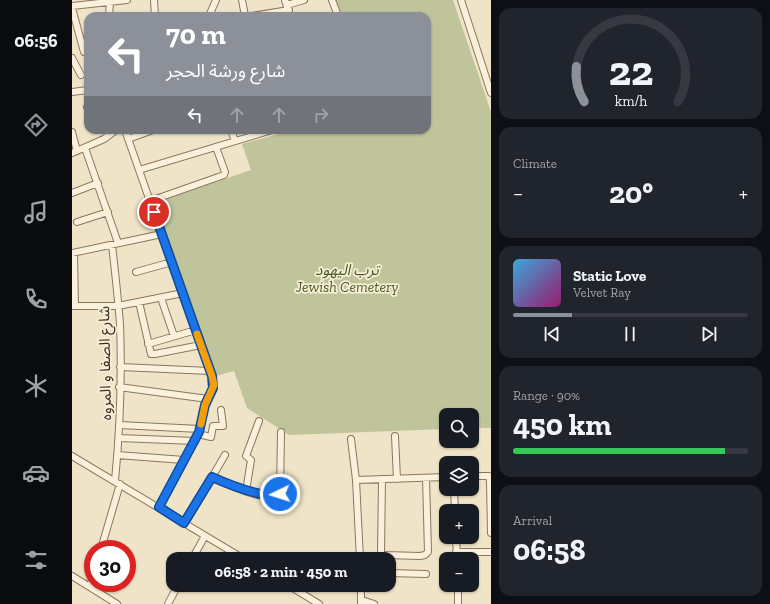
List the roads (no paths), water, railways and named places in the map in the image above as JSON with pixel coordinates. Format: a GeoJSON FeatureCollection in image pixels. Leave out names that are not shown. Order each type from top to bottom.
{"type":"FeatureCollection","features":[{"type":"Feature","properties":{"kind":"street"},"geometry":{"type":"LineString","coordinates":[[84,46],[72,7],[127,0]]}},
{"type":"Feature","properties":{"kind":"street"},"geometry":{"type":"LineString","coordinates":[[154,0],[155,12]]}},
{"type":"Feature","properties":{"kind":"street"},"geometry":{"type":"LineString","coordinates":[[211,12],[216,0]]}},
{"type":"Feature","properties":{"kind":"street"},"geometry":{"type":"LineString","coordinates":[[242,0],[244,12]]}},
{"type":"Feature","properties":{"kind":"street"},"geometry":{"type":"LineString","coordinates":[[270,12],[288,8],[304,0]]}},
{"type":"Feature","properties":{"kind":"street"},"geometry":{"type":"LineString","coordinates":[[332,0],[336,12]]}},
{"type":"Feature","properties":{"kind":"street"},"geometry":{"type":"LineString","coordinates":[[461,0],[491,93]]}},
{"type":"Feature","properties":{"kind":"street"},"geometry":{"type":"LineString","coordinates":[[109,12],[110,2]]}},
{"type":"Feature","properties":{"kind":"street"},"geometry":{"type":"LineString","coordinates":[[81,75],[72,58],[84,53]]}},
{"type":"Feature","properties":{"kind":"street"},"geometry":{"type":"LineString","coordinates":[[72,92],[84,90]]}},
{"type":"Feature","properties":{"kind":"street"},"geometry":{"type":"LineString","coordinates":[[72,132],[74,152],[112,134]]}},
{"type":"Feature","properties":{"kind":"street"},"geometry":{"type":"LineString","coordinates":[[126,134],[214,385],[204,409],[195,441],[159,507]]}},
{"type":"Feature","properties":{"kind":"street"},"geometry":{"type":"LineString","coordinates":[[128,139],[142,134]]}},
{"type":"Feature","properties":{"kind":"street"},"geometry":{"type":"LineString","coordinates":[[232,134],[235,141]]}},
{"type":"Feature","properties":{"kind":"street"},"geometry":{"type":"LineString","coordinates":[[140,170],[259,134]]}},
{"type":"Feature","properties":{"kind":"street"},"geometry":{"type":"LineString","coordinates":[[150,201],[224,175],[225,172],[216,147]]}},
{"type":"Feature","properties":{"kind":"street","name":"شارع الصفا و المروه"},"geometry":{"type":"LineString","coordinates":[[85,148],[108,212],[115,244],[118,306],[120,367],[117,455],[118,483],[103,540]]}},
{"type":"Feature","properties":{"kind":"street"},"geometry":{"type":"LineString","coordinates":[[72,193],[98,183]]}},
{"type":"Feature","properties":{"kind":"street"},"geometry":{"type":"LineString","coordinates":[[77,222],[108,212]]}},
{"type":"Feature","properties":{"kind":"street"},"geometry":{"type":"LineString","coordinates":[[162,234],[73,253],[73,306],[118,306],[183,293]]}},
{"type":"Feature","properties":{"kind":"street"},"geometry":{"type":"LineString","coordinates":[[136,272],[172,262]]}},
{"type":"Feature","properties":{"kind":"street"},"geometry":{"type":"LineString","coordinates":[[161,298],[174,336]]}},
{"type":"Feature","properties":{"kind":"street"},"geometry":{"type":"LineString","coordinates":[[139,302],[150,353],[155,354],[201,345]]}},
{"type":"Feature","properties":{"kind":"street"},"geometry":{"type":"LineString","coordinates":[[148,344],[196,330]]}},
{"type":"Feature","properties":{"kind":"street"},"geometry":{"type":"LineString","coordinates":[[120,367],[210,371]]}},
{"type":"Feature","properties":{"kind":"street"},"geometry":{"type":"LineString","coordinates":[[120,388],[208,399]]}},
{"type":"Feature","properties":{"kind":"street"},"geometry":{"type":"LineString","coordinates":[[119,425],[199,431],[211,437],[213,426],[223,426],[221,410]]}},
{"type":"Feature","properties":{"kind":"street"},"geometry":{"type":"LineString","coordinates":[[246,491],[251,460],[246,456],[259,421]]}},
{"type":"Feature","properties":{"kind":"street"},"geometry":{"type":"LineString","coordinates":[[212,477],[259,495],[280,496],[281,432]]}},
{"type":"Feature","properties":{"kind":"street"},"geometry":{"type":"LineString","coordinates":[[395,436],[398,479]]}},
{"type":"Feature","properties":{"kind":"street"},"geometry":{"type":"LineString","coordinates":[[118,438],[195,441]]}},
{"type":"Feature","properties":{"kind":"street"},"geometry":{"type":"LineString","coordinates":[[351,439],[356,480],[360,552]]}},
{"type":"Feature","properties":{"kind":"street"},"geometry":{"type":"LineString","coordinates":[[117,455],[184,460]]}},
{"type":"Feature","properties":{"kind":"street"},"geometry":{"type":"LineString","coordinates":[[184,523],[225,455]]}},
{"type":"Feature","properties":{"kind":"street"},"geometry":{"type":"LineString","coordinates":[[72,456],[232,552]]}},
{"type":"Feature","properties":{"kind":"street"},"geometry":{"type":"LineString","coordinates":[[479,476],[489,476],[491,533]]}},
{"type":"Feature","properties":{"kind":"street"},"geometry":{"type":"LineString","coordinates":[[356,480],[439,477]]}},
{"type":"Feature","properties":{"kind":"street"},"geometry":{"type":"LineString","coordinates":[[382,479],[381,553],[385,555],[420,556],[426,555],[428,552],[426,478]]}},
{"type":"Feature","properties":{"kind":"street"},"geometry":{"type":"LineString","coordinates":[[196,552],[205,536]]}},
{"type":"Feature","properties":{"kind":"street"},"geometry":{"type":"LineString","coordinates":[[456,544],[456,552]]}},
{"type":"Feature","properties":{"kind":"street"},"geometry":{"type":"LineString","coordinates":[[479,552],[491,552]]}},
{"type":"Feature","properties":{"kind":"street"},"geometry":{"type":"LineString","coordinates":[[396,573],[426,574]]}},
{"type":"Feature","properties":{"kind":"street"},"geometry":{"type":"LineString","coordinates":[[72,576],[84,583]]}},
{"type":"Feature","properties":{"kind":"street"},"geometry":{"type":"LineString","coordinates":[[98,592],[117,604]]}},
{"type":"Feature","properties":{"kind":"street"},"geometry":{"type":"LineString","coordinates":[[168,604],[174,592]]}},
{"type":"Feature","properties":{"kind":"street"},"geometry":{"type":"LineString","coordinates":[[299,592],[319,604]]}},
{"type":"Feature","properties":{"kind":"street"},"geometry":{"type":"LineString","coordinates":[[361,592],[362,602],[374,604]]}},
{"type":"Feature","properties":{"kind":"street"},"geometry":{"type":"LineString","coordinates":[[458,592],[458,604]]}},
{"type":"Feature","properties":{"kind":"park label","name":"ترب اليهود Jewish Cemetery"},"geometry":{"type":"Point","coordinates":[347,278]}}]}
